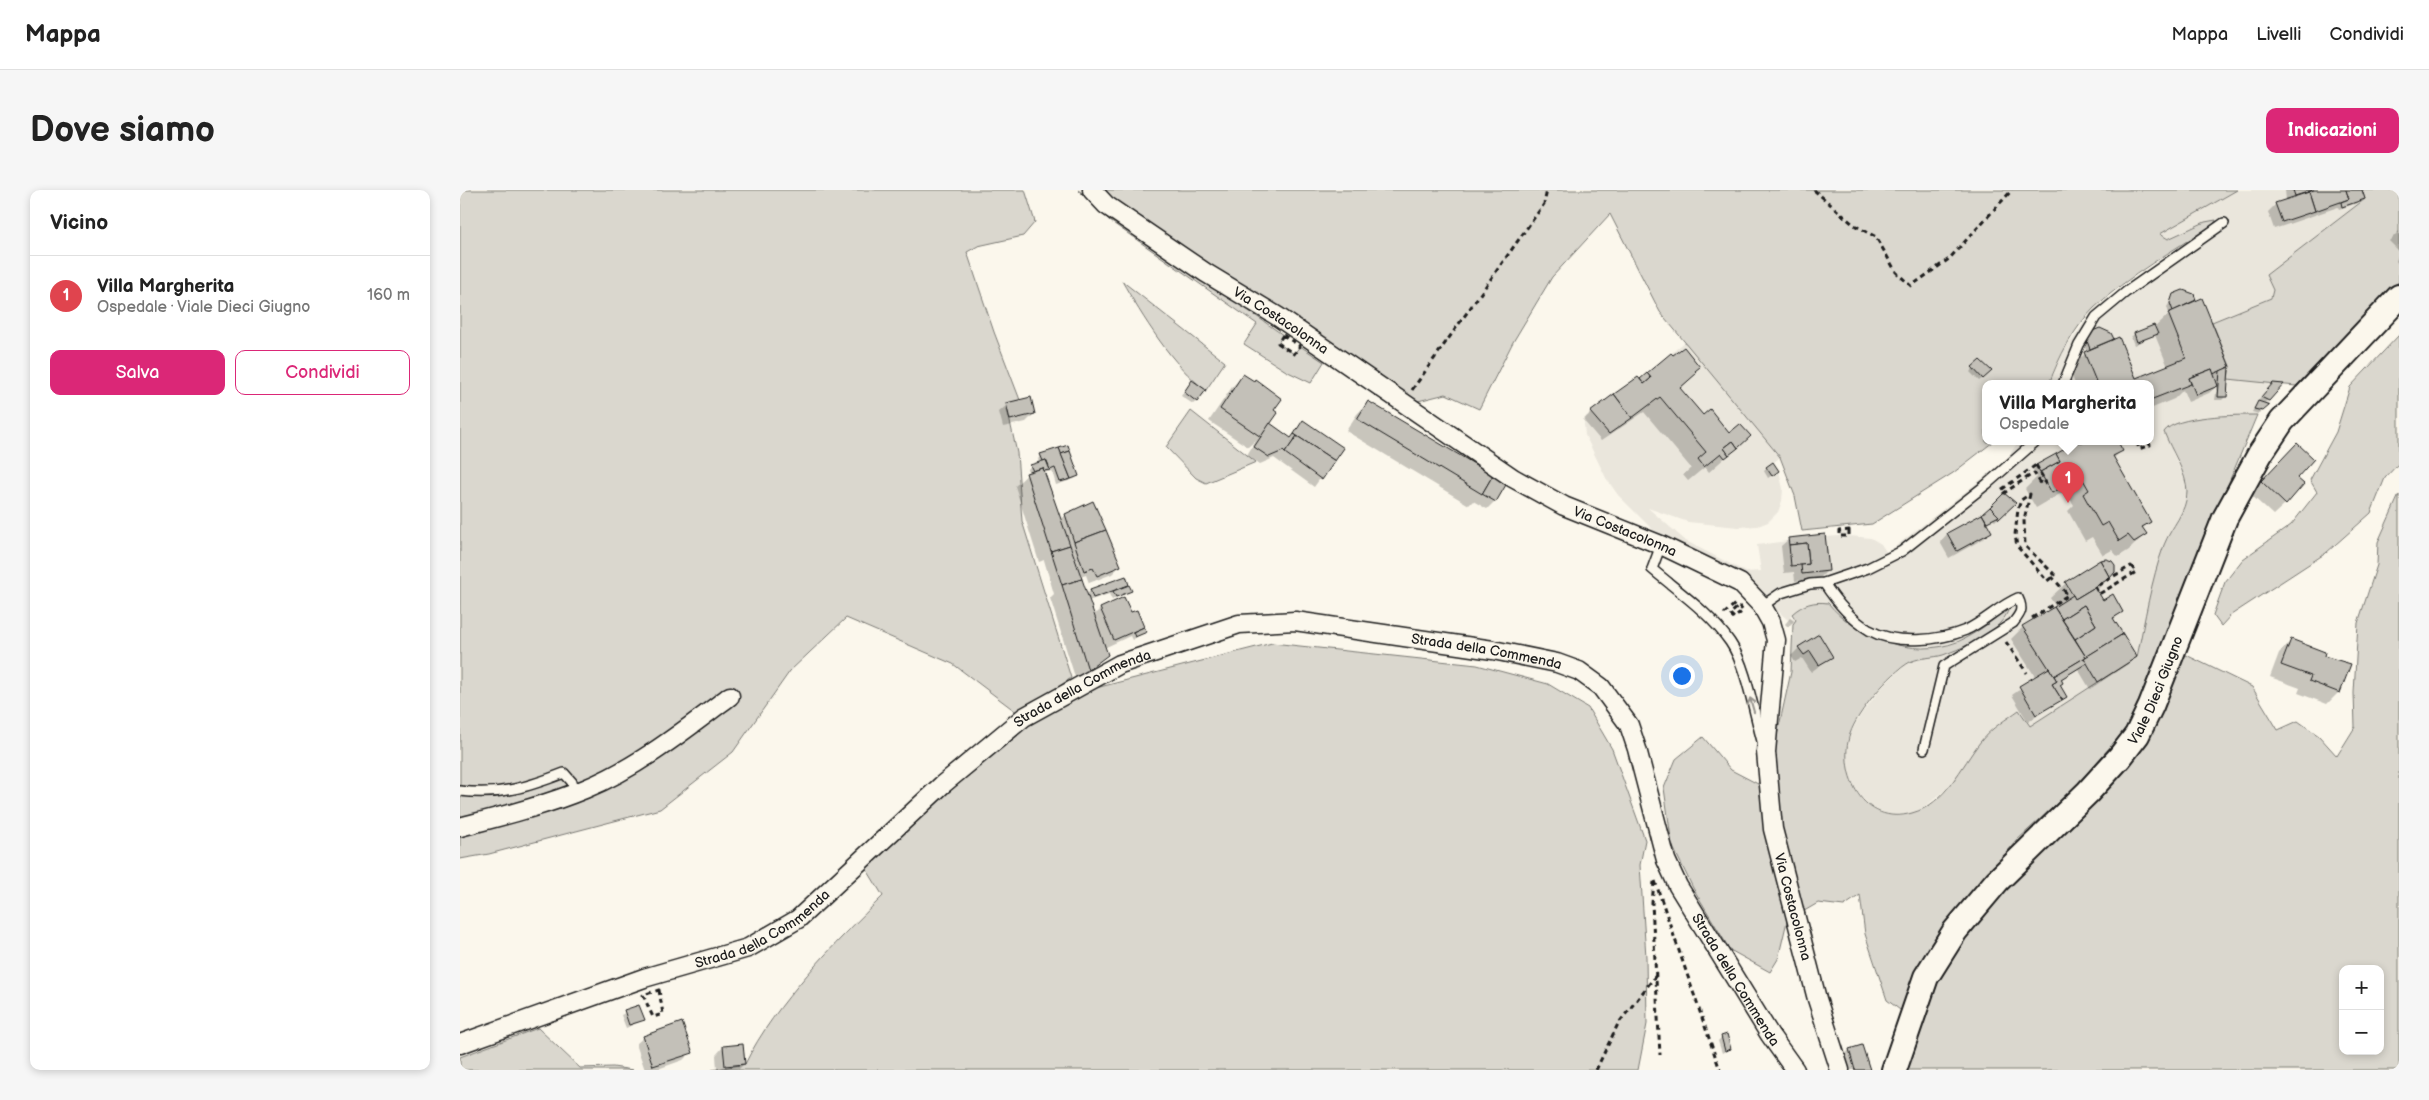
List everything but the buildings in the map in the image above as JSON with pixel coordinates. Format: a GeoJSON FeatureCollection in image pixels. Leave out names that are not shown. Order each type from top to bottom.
{"type":"FeatureCollection","features":[{"type":"Feature","properties":{"kind":"main road","name":"Viale Dieci Giugno"},"geometry":{"type":"LineString","coordinates":[[1894,1070],[1926,977],[1955,931],[1997,882],[2088,792],[2137,735],[2151,706],[2225,518],[2260,454],[2282,421],[2399,297]]}},
{"type":"Feature","properties":{"kind":"street","name":"Via Costacolonna"},"geometry":{"type":"LineString","coordinates":[[1092,190],[1106,205],[1276,316],[1513,478],[1564,506],[1661,545],[1740,583],[1762,606],[1771,622],[1776,640],[1766,752],[1773,829],[1818,999],[1840,1070]]}},
{"type":"Feature","properties":{"kind":"street","name":"Strada della Commenda"},"geometry":{"type":"LineString","coordinates":[[460,1044],[644,978],[748,948],[798,919],[942,785],[1024,717],[1120,664],[1239,624],[1295,621],[1493,650],[1557,662],[1579,671],[1601,687],[1629,725],[1666,860],[1678,886],[1770,1035],[1795,1070]]}},
{"type":"Feature","properties":{"kind":"street"},"geometry":{"type":"LineString","coordinates":[[460,827],[530,808],[574,793],[628,766],[686,729],[730,696]]}},
{"type":"Feature","properties":{"kind":"lane"},"geometry":{"type":"LineString","coordinates":[[2065,380],[2079,345],[2096,317],[2126,292],[2224,223]]}},
{"type":"Feature","properties":{"kind":"lane"},"geometry":{"type":"LineString","coordinates":[[1762,606],[1780,593],[1810,584],[1824,583],[1868,568],[1902,550],[1981,489],[2032,445]]}},
{"type":"Feature","properties":{"kind":"lane"},"geometry":{"type":"LineString","coordinates":[[1661,545],[1652,569],[1699,606],[1731,643],[1741,666],[1766,752]]}},
{"type":"Feature","properties":{"kind":"lane"},"geometry":{"type":"LineString","coordinates":[[1824,583],[1834,598],[1869,630],[1903,640],[1938,638],[1966,629],[2018,598],[2022,605],[2021,613],[2013,623],[1944,666],[1924,749]]}},
{"type":"Feature","properties":{"kind":"lane"},"geometry":{"type":"LineString","coordinates":[[460,791],[475,793],[513,791],[564,773],[572,782],[574,793]]}},
{"type":"Feature","properties":{"kind":"path"},"geometry":{"type":"LineString","coordinates":[[1403,402],[1544,204],[1547,190]]}},
{"type":"Feature","properties":{"kind":"path"},"geometry":{"type":"LineString","coordinates":[[1814,190],[1854,225],[1876,237],[1896,272],[1911,286],[1949,260],[2012,190]]}},
{"type":"Feature","properties":{"kind":"path"},"geometry":{"type":"LineString","coordinates":[[2138,445],[2140,449],[2150,445]]}},
{"type":"Feature","properties":{"kind":"path"},"geometry":{"type":"LineString","coordinates":[[2036,465],[2046,483],[2042,486],[2034,472],[2004,493],[2001,490],[2036,465]]}},
{"type":"Feature","properties":{"kind":"path"},"geometry":{"type":"LineString","coordinates":[[2030,494],[2024,520],[2025,546],[2055,575],[2052,577],[2047,581],[2016,546],[2015,535],[2018,509],[2021,500],[2030,494]]}},
{"type":"Feature","properties":{"kind":"path"},"geometry":{"type":"LineString","coordinates":[[2131,566],[2136,572],[2099,594],[2095,587],[2131,566]]}},
{"type":"Feature","properties":{"kind":"path"},"geometry":{"type":"LineString","coordinates":[[2026,621],[2068,595],[2052,577]]}},
{"type":"Feature","properties":{"kind":"path"},"geometry":{"type":"LineString","coordinates":[[1727,611],[1734,605]]}},
{"type":"Feature","properties":{"kind":"path"},"geometry":{"type":"LineString","coordinates":[[1998,632],[2027,673]]}},
{"type":"Feature","properties":{"kind":"path"},"geometry":{"type":"LineString","coordinates":[[1660,1055],[1652,903],[1654,880],[1666,860]]}},
{"type":"Feature","properties":{"kind":"path","name":"Strada della Commenda"},"geometry":{"type":"LineString","coordinates":[[1654,880],[1720,1070]]}},
{"type":"Feature","properties":{"kind":"path"},"geometry":{"type":"LineString","coordinates":[[1596,1070],[1618,1024],[1657,974]]}},
{"type":"Feature","properties":{"kind":"path"},"geometry":{"type":"LineString","coordinates":[[659,990],[663,1014],[653,1017],[643,995],[659,990]]}},
{"type":"Feature","properties":{"kind":"shaded area"},"geometry":{"type":"Polygon","coordinates":[[[460,190],[1025,190],[1035,222],[1023,236],[978,246],[967,252],[994,332],[1020,400],[1006,404],[1017,453],[1022,521],[1071,678],[1019,714],[953,664],[846,618],[790,671],[733,752],[660,809],[489,854],[460,859],[460,190]]]}},
{"type":"Feature","properties":{"kind":"shaded area"},"geometry":{"type":"Polygon","coordinates":[[[1078,190],[1283,335],[1278,343],[1294,354],[1300,346],[1324,362],[1311,383],[1286,371],[1244,344],[1257,324],[1110,221],[1078,190]]]}},
{"type":"Feature","properties":{"kind":"shaded area"},"geometry":{"type":"Polygon","coordinates":[[[1092,190],[2237,190],[2160,234],[2168,239],[2205,222],[2216,220],[2214,224],[2137,274],[2094,308],[2086,316],[2067,344],[2051,380],[1982,380],[1982,445],[1989,445],[1953,473],[1872,524],[1802,531],[1795,496],[1780,457],[1660,312],[1610,214],[1552,277],[1513,342],[1479,409],[1446,394],[1418,401],[1404,394],[1092,190]]]}},
{"type":"Feature","properties":{"kind":"shaded area"},"geometry":{"type":"Polygon","coordinates":[[[2237,190],[2362,190],[2365,199],[2267,275],[2273,290],[2271,298],[2212,322],[2273,383],[2284,384],[2269,401],[2270,405],[2257,415],[2210,416],[2201,419],[2172,451],[2184,477],[2187,492],[2184,508],[2165,543],[2161,556],[2150,594],[2137,657],[2030,727],[2019,710],[1983,739],[1956,778],[1943,792],[1922,809],[1914,813],[1895,815],[1886,814],[1869,806],[1853,786],[1847,764],[1851,732],[1862,713],[1884,685],[1904,666],[1913,661],[1942,655],[1963,646],[2009,609],[1969,636],[1951,644],[1935,647],[1903,645],[1873,636],[1851,626],[1828,603],[1792,614],[1790,616],[1796,621],[1793,624],[1758,595],[1655,532],[1618,495],[1606,478],[1585,435],[1584,424],[1586,417],[1591,411],[1638,377],[1640,379],[1686,341],[1780,457],[1773,463],[1779,471],[1783,489],[1782,501],[1778,512],[1768,522],[1758,526],[1738,527],[1688,522],[1648,508],[1686,541],[1746,572],[1761,571],[1757,545],[1788,541],[1788,538],[1825,534],[1826,537],[1839,536],[1839,531],[1849,530],[1849,536],[1871,538],[1881,544],[1887,553],[2006,460],[2016,445],[2154,445],[2154,380],[2051,380],[2065,349],[2095,308],[2178,247],[2205,222],[2168,239],[2159,234],[2237,190]]]}},
{"type":"Feature","properties":{"kind":"shaded area"},"geometry":{"type":"Polygon","coordinates":[[[2362,190],[2399,190],[2399,281],[2296,386],[2228,379],[2230,366],[2212,322],[2271,298],[2273,290],[2266,275],[2365,199],[2362,190]]]}},
{"type":"Feature","properties":{"kind":"shaded area"},"geometry":{"type":"Polygon","coordinates":[[[1122,281],[1225,362],[1206,390],[1170,355],[1139,310],[1122,281]]]}},
{"type":"Feature","properties":{"kind":"shaded area"},"geometry":{"type":"Polygon","coordinates":[[[2399,335],[2399,463],[2385,478],[2371,513],[2326,553],[2231,615],[2221,626],[2213,615],[2225,582],[2243,559],[2291,525],[2317,492],[2310,480],[2336,432],[2350,387],[2399,335]]]}},
{"type":"Feature","properties":{"kind":"shaded area"},"geometry":{"type":"Polygon","coordinates":[[[1191,411],[1256,462],[1206,483],[1196,478],[1166,447],[1191,411]]]}},
{"type":"Feature","properties":{"kind":"shaded area"},"geometry":{"type":"Polygon","coordinates":[[[2257,415],[2183,592],[2161,655],[2124,731],[2074,788],[2016,841],[1948,923],[1904,1013],[1887,1000],[1865,934],[1860,895],[1844,906],[1818,903],[1787,921],[1778,959],[1770,972],[1730,950],[1693,888],[1672,845],[1664,788],[1676,759],[1703,737],[1731,770],[1758,784],[1774,749],[1791,672],[1793,624],[1796,620],[1792,614],[1809,604],[1818,602],[1828,603],[1854,626],[1870,635],[1887,642],[1922,648],[1940,647],[1964,639],[2009,608],[1999,624],[1982,638],[1943,655],[1914,660],[1902,667],[1867,704],[1850,734],[1847,749],[1847,765],[1851,780],[1858,794],[1868,805],[1880,812],[1895,815],[1912,813],[1924,808],[1944,793],[1981,741],[2004,720],[2019,710],[2030,726],[2137,657],[2155,572],[2167,538],[2182,513],[2187,492],[2184,477],[2164,432],[2170,426],[2193,419],[2257,415]]]}},
{"type":"Feature","properties":{"kind":"shaded area"},"geometry":{"type":"Polygon","coordinates":[[[2399,495],[2399,1070],[1904,1070],[1941,966],[1986,906],[2126,770],[2146,742],[2182,653],[2252,687],[2278,730],[2298,721],[2319,736],[2337,756],[2355,727],[2354,693],[2358,623],[2377,565],[2378,542],[2399,495]]]}},
{"type":"Feature","properties":{"kind":"shaded area"},"geometry":{"type":"Polygon","coordinates":[[[1272,643],[1477,665],[1548,684],[1588,708],[1612,749],[1645,840],[1640,865],[1646,957],[1647,1024],[1638,1070],[712,1070],[745,1064],[772,1019],[789,996],[826,954],[883,896],[861,860],[1024,717],[1092,689],[1272,643]]]}},
{"type":"Feature","properties":{"kind":"shaded area"},"geometry":{"type":"Polygon","coordinates":[[[538,1028],[580,1068],[613,1067],[633,1070],[460,1070],[460,1057],[538,1028]]]}},
{"type":"Feature","properties":{"kind":"place","name":"Villa Margherita"},"geometry":{"type":"Point","coordinates":[2068,503]}}]}
